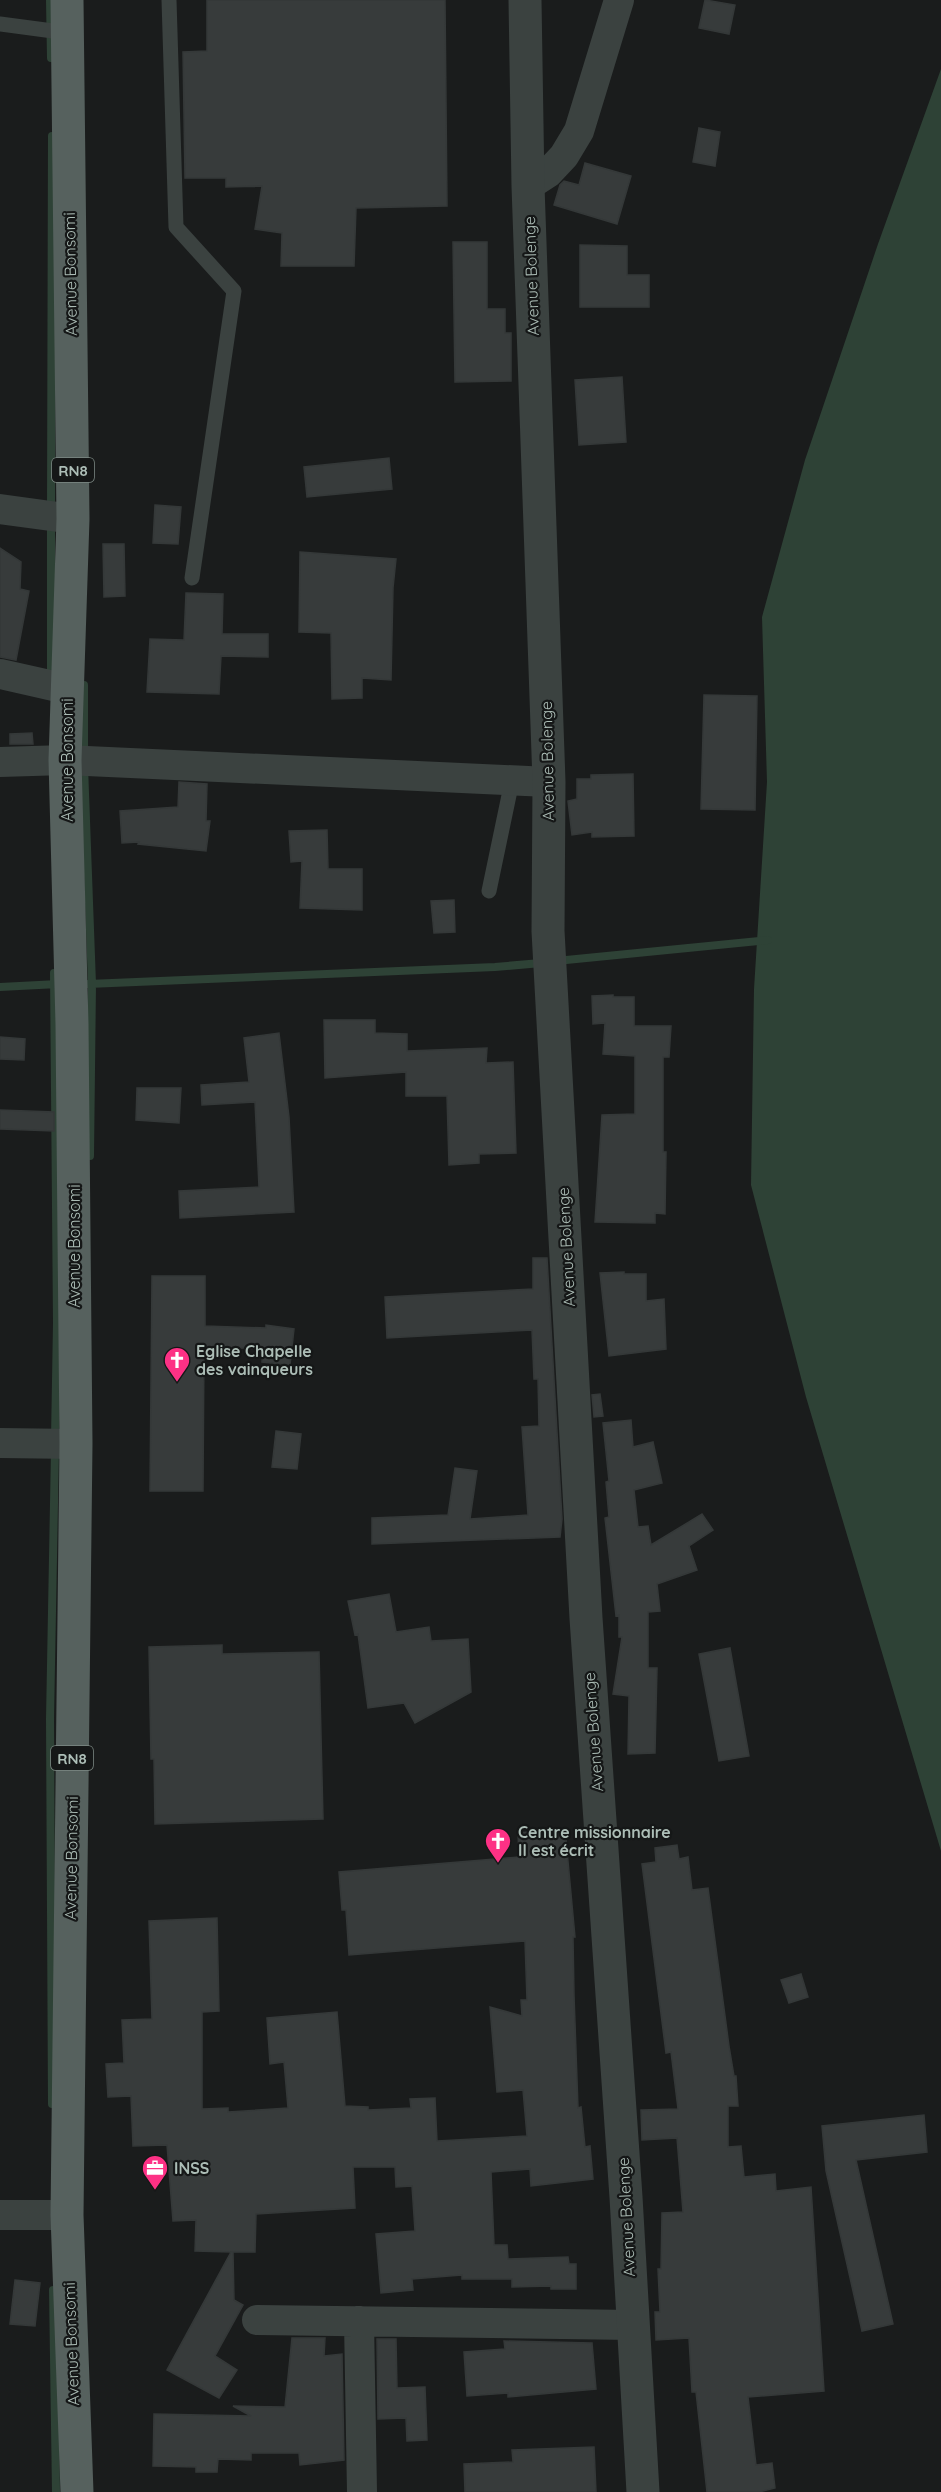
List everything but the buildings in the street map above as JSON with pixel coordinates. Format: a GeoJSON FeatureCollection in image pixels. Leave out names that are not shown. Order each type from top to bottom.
{"type":"FeatureCollection","features":[{"type":"Feature","properties":{"kind":"main road","name":"Avenue Bonsomi"},"geometry":{"type":"LineString","coordinates":[[67,0],[73,519],[64,760],[72,1024],[76,1444],[67,2215],[77,2492]]}},
{"type":"Feature","properties":{"kind":"street","name":"Avenue Bolenge"},"geometry":{"type":"LineString","coordinates":[[525,0],[528,186],[549,782],[548,931],[586,1618],[626,2197],[643,2492]]}},
{"type":"Feature","properties":{"kind":"street"},"geometry":{"type":"LineString","coordinates":[[528,186],[548,173],[564,156],[579,131],[619,0]]}},
{"type":"Feature","properties":{"kind":"street"},"geometry":{"type":"LineString","coordinates":[[0,509],[73,519]]}},
{"type":"Feature","properties":{"kind":"street"},"geometry":{"type":"LineString","coordinates":[[0,674],[67,689]]}},
{"type":"Feature","properties":{"kind":"street"},"geometry":{"type":"LineString","coordinates":[[0,762],[64,760],[549,782]]}},
{"type":"Feature","properties":{"kind":"street"},"geometry":{"type":"LineString","coordinates":[[0,1443],[76,1444]]}},
{"type":"Feature","properties":{"kind":"street"},"geometry":{"type":"LineString","coordinates":[[0,2215],[67,2215]]}},
{"type":"Feature","properties":{"kind":"street"},"geometry":{"type":"LineString","coordinates":[[257,2320],[633,2325]]}},
{"type":"Feature","properties":{"kind":"street"},"geometry":{"type":"LineString","coordinates":[[359,2321],[362,2492]]}},
{"type":"Feature","properties":{"kind":"lane"},"geometry":{"type":"LineString","coordinates":[[169,0],[176,227],[234,291],[192,578]]}},
{"type":"Feature","properties":{"kind":"lane"},"geometry":{"type":"LineString","coordinates":[[0,24],[68,33]]}},
{"type":"Feature","properties":{"kind":"lane"},"geometry":{"type":"LineString","coordinates":[[489,891],[512,781]]}},
{"type":"Feature","properties":{"kind":"shaded area"},"geometry":{"type":"Polygon","coordinates":[[[941,69],[941,1851],[806,1397],[751,1185],[754,989],[767,782],[762,617],[805,460],[878,244],[941,69]]]}},
{"type":"Feature","properties":{"kind":"waterway"},"geometry":{"type":"LineString","coordinates":[[50,0],[51,58]]}},
{"type":"Feature","properties":{"kind":"waterway"},"geometry":{"type":"LineString","coordinates":[[51,508],[52,136]]}},
{"type":"Feature","properties":{"kind":"waterway"},"geometry":{"type":"LineString","coordinates":[[51,523],[51,679]]}},
{"type":"Feature","properties":{"kind":"waterway"},"geometry":{"type":"LineString","coordinates":[[84,685],[84,754]]}},
{"type":"Feature","properties":{"kind":"waterway"},"geometry":{"type":"LineString","coordinates":[[84,766],[92,984],[90,1156]]}},
{"type":"Feature","properties":{"kind":"waterway"},"geometry":{"type":"LineString","coordinates":[[556,961],[768,940]]}},
{"type":"Feature","properties":{"kind":"waterway"},"geometry":{"type":"LineString","coordinates":[[88,984],[495,967],[541,963]]}},
{"type":"Feature","properties":{"kind":"waterway"},"geometry":{"type":"LineString","coordinates":[[54,973],[57,1323],[55,1438]]}},
{"type":"Feature","properties":{"kind":"waterway"},"geometry":{"type":"LineString","coordinates":[[0,987],[58,984]]}},
{"type":"Feature","properties":{"kind":"waterway"},"geometry":{"type":"LineString","coordinates":[[52,2104],[50,1719],[55,1450]]}},
{"type":"Feature","properties":{"kind":"waterway"},"geometry":{"type":"LineString","coordinates":[[53,2290],[56,2492]]}},
{"type":"Feature","properties":{"kind":"place","name":"Eglise Chapelle des vainqueurs"},"geometry":{"type":"Point","coordinates":[177,1383]}},
{"type":"Feature","properties":{"kind":"place","name":"Centre missionnaire Il est écrit"},"geometry":{"type":"Point","coordinates":[498,1864]}},
{"type":"Feature","properties":{"kind":"place","name":"INSS"},"geometry":{"type":"Point","coordinates":[155,2191]}}]}
